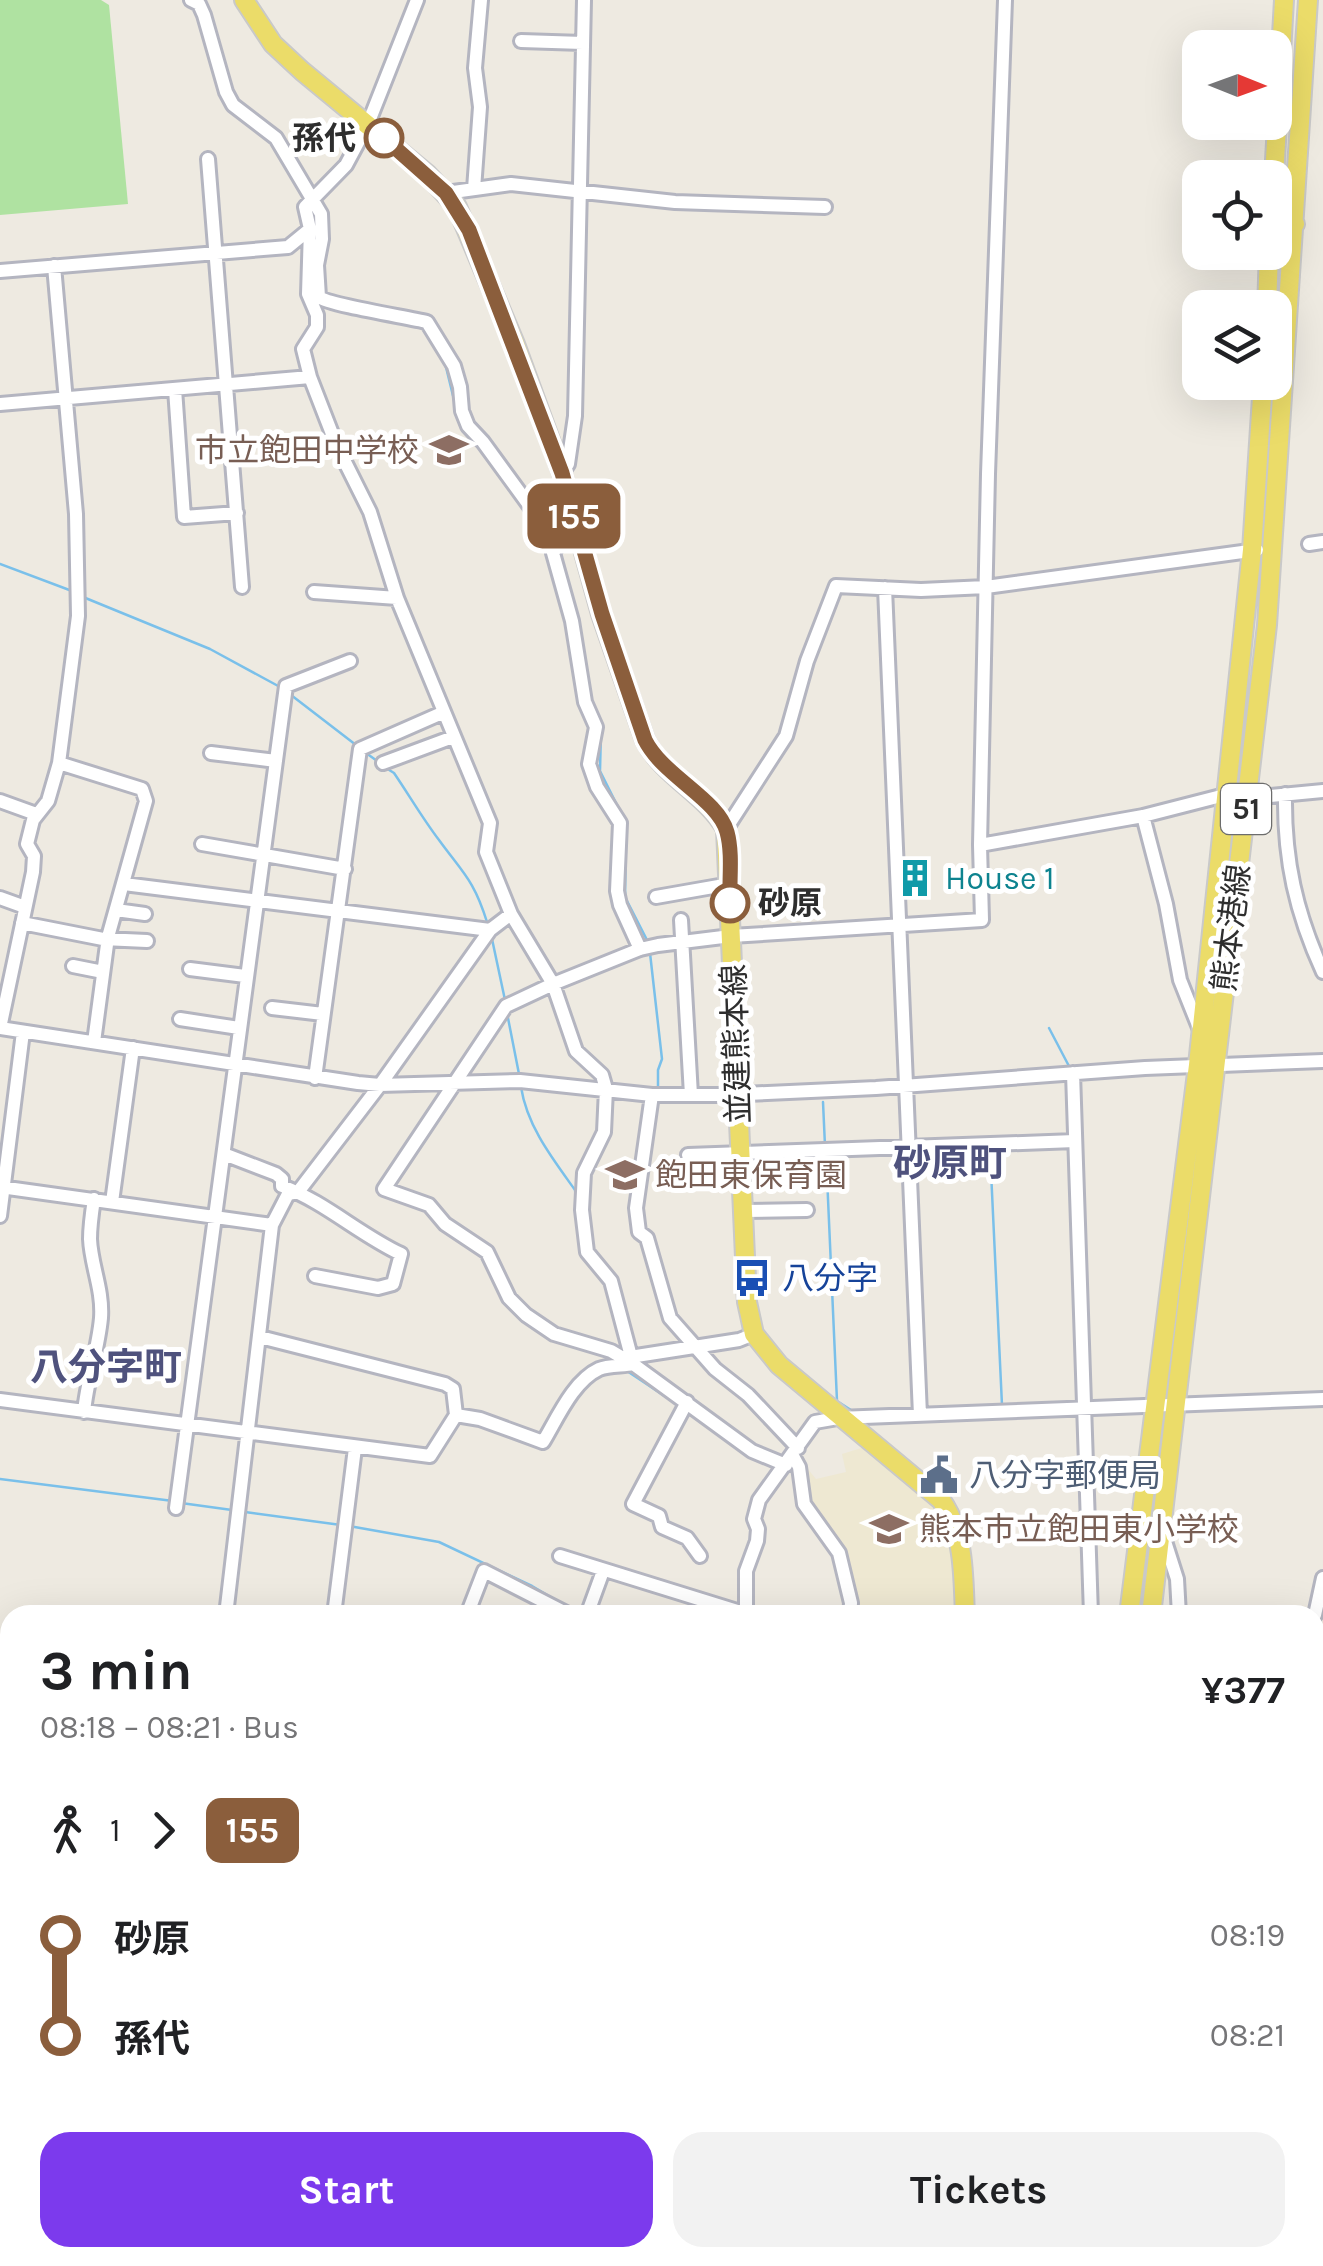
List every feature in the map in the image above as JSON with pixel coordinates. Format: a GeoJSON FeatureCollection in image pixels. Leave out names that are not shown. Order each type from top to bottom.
{"type":"FeatureCollection","features":[{"type":"Feature","properties":{"kind":"main road"},"geometry":{"type":"LineString","coordinates":[[244,0],[274,44],[302,72],[446,193],[469,230],[562,473],[607,631],[652,755],[714,811],[726,829]]}},
{"type":"Feature","properties":{"kind":"main road"},"geometry":{"type":"LineString","coordinates":[[1275,160],[1284,0]]}},
{"type":"Feature","properties":{"kind":"main road","name":"熊本港線"},"geometry":{"type":"LineString","coordinates":[[1130,1605],[1154,1406],[1248,793],[1274,548],[1308,0]]}},
{"type":"Feature","properties":{"kind":"main road"},"geometry":{"type":"LineString","coordinates":[[1292,224],[1296,224]]}},
{"type":"Feature","properties":{"kind":"main road","name":"熊本港線"},"geometry":{"type":"LineString","coordinates":[[1152,1605],[1176,1405],[1206,1065],[1201,1034],[1252,550],[1261,400]]}},
{"type":"Feature","properties":{"kind":"main road","name":"並建熊本線"},"geometry":{"type":"LineString","coordinates":[[726,829],[748,1318],[754,1334]]}},
{"type":"Feature","properties":{"kind":"main road"},"geometry":{"type":"LineString","coordinates":[[754,1334],[779,1364],[935,1493],[949,1512],[960,1545],[964,1605]]}},
{"type":"Feature","properties":{"kind":"street"},"geometry":{"type":"LineString","coordinates":[[191,0],[199,4],[204,16],[226,92],[234,105],[276,138],[314,198],[322,224],[317,265],[319,296],[330,304],[370,308],[427,322],[454,366],[468,426],[484,442],[558,545]]}},
{"type":"Feature","properties":{"kind":"street"},"geometry":{"type":"LineString","coordinates":[[417,0],[368,124],[346,165],[305,207],[310,229],[308,294],[317,314],[317,326],[304,349],[310,377],[336,444],[370,512],[396,598],[490,823],[486,852],[511,914],[553,984],[576,1051],[602,1075],[606,1089],[604,1132],[584,1173],[586,1252],[611,1282],[631,1361]]}},
{"type":"Feature","properties":{"kind":"street"},"geometry":{"type":"LineString","coordinates":[[474,189],[480,107],[474,68],[481,0]]}},
{"type":"Feature","properties":{"kind":"street"},"geometry":{"type":"LineString","coordinates":[[562,473],[568,464],[576,416],[584,0]]}},
{"type":"Feature","properties":{"kind":"street"},"geometry":{"type":"LineString","coordinates":[[792,1457],[752,1451],[631,1361],[612,1351],[554,1334],[509,1298],[487,1252],[445,1224],[429,1205],[384,1189],[506,1006],[553,984],[640,948],[731,936],[982,920],[986,588],[1005,0]]}},
{"type":"Feature","properties":{"kind":"street"},"geometry":{"type":"LineString","coordinates":[[521,41],[583,43]]}},
{"type":"Feature","properties":{"kind":"street"},"geometry":{"type":"LineString","coordinates":[[208,158],[242,588]]}},
{"type":"Feature","properties":{"kind":"street"},"geometry":{"type":"LineString","coordinates":[[446,193],[511,184],[675,202],[825,208]]}},
{"type":"Feature","properties":{"kind":"street"},"geometry":{"type":"LineString","coordinates":[[0,270],[288,247],[310,229]]}},
{"type":"Feature","properties":{"kind":"street"},"geometry":{"type":"LineString","coordinates":[[54,266],[76,514],[78,598],[72,679],[58,763],[44,809],[36,814],[26,844],[34,862],[0,1028],[380,1085],[520,1080],[690,1096],[1206,1065],[1323,1062]]}},
{"type":"Feature","properties":{"kind":"street"},"geometry":{"type":"LineString","coordinates":[[0,404],[310,377]]}},
{"type":"Feature","properties":{"kind":"street"},"geometry":{"type":"LineString","coordinates":[[175,389],[184,517],[237,513]]}},
{"type":"Feature","properties":{"kind":"street"},"geometry":{"type":"LineString","coordinates":[[580,540],[558,545],[553,554],[572,621],[585,702],[596,727],[589,764],[620,823],[617,892],[640,948]]}},
{"type":"Feature","properties":{"kind":"street"},"geometry":{"type":"LineString","coordinates":[[726,829],[786,736],[836,586],[986,588],[1274,548]]}},
{"type":"Feature","properties":{"kind":"street"},"geometry":{"type":"LineString","coordinates":[[884,588],[920,1414]]}},
{"type":"Feature","properties":{"kind":"street"},"geometry":{"type":"LineString","coordinates":[[314,592],[396,598]]}},
{"type":"Feature","properties":{"kind":"street"},"geometry":{"type":"LineString","coordinates":[[176,1508],[286,686],[350,661]]}},
{"type":"Feature","properties":{"kind":"street"},"geometry":{"type":"LineString","coordinates":[[316,1078],[360,749],[442,712]]}},
{"type":"Feature","properties":{"kind":"street"},"geometry":{"type":"LineString","coordinates":[[382,763],[453,738]]}},
{"type":"Feature","properties":{"kind":"street"},"geometry":{"type":"LineString","coordinates":[[211,753],[276,761]]}},
{"type":"Feature","properties":{"kind":"street"},"geometry":{"type":"LineString","coordinates":[[58,763],[144,792],[146,801],[108,938],[94,1042]]}},
{"type":"Feature","properties":{"kind":"street"},"geometry":{"type":"LineString","coordinates":[[980,845],[1143,816],[1224,794],[1323,791]]}},
{"type":"Feature","properties":{"kind":"street"},"geometry":{"type":"LineString","coordinates":[[1284,794],[1284,845],[1303,928],[1323,972]]}},
{"type":"Feature","properties":{"kind":"street"},"geometry":{"type":"LineString","coordinates":[[0,801],[36,814]]}},
{"type":"Feature","properties":{"kind":"street"},"geometry":{"type":"LineString","coordinates":[[1143,816],[1166,904],[1180,980],[1201,1034]]}},
{"type":"Feature","properties":{"kind":"street"},"geometry":{"type":"LineString","coordinates":[[202,844],[344,869]]}},
{"type":"Feature","properties":{"kind":"street"},"geometry":{"type":"LineString","coordinates":[[124,884],[490,930]]}},
{"type":"Feature","properties":{"kind":"street"},"geometry":{"type":"LineString","coordinates":[[656,897],[730,884]]}},
{"type":"Feature","properties":{"kind":"street"},"geometry":{"type":"LineString","coordinates":[[0,898],[25,907]]}},
{"type":"Feature","properties":{"kind":"street"},"geometry":{"type":"LineString","coordinates":[[116,910],[145,914]]}},
{"type":"Feature","properties":{"kind":"street"},"geometry":{"type":"LineString","coordinates":[[227,1605],[272,1226],[288,1194],[298,1192],[380,1085],[490,930],[511,914]]}},
{"type":"Feature","properties":{"kind":"street"},"geometry":{"type":"LineString","coordinates":[[681,920],[690,1096]]}},
{"type":"Feature","properties":{"kind":"street"},"geometry":{"type":"LineString","coordinates":[[22,923],[147,941]]}},
{"type":"Feature","properties":{"kind":"street"},"geometry":{"type":"LineString","coordinates":[[73,966],[104,972]]}},
{"type":"Feature","properties":{"kind":"street"},"geometry":{"type":"LineString","coordinates":[[190,968],[245,976]]}},
{"type":"Feature","properties":{"kind":"street"},"geometry":{"type":"LineString","coordinates":[[272,1008],[323,1014]]}},
{"type":"Feature","properties":{"kind":"street"},"geometry":{"type":"LineString","coordinates":[[180,1020],[239,1028]]}},
{"type":"Feature","properties":{"kind":"street"},"geometry":{"type":"LineString","coordinates":[[0,1216],[23,1032]]}},
{"type":"Feature","properties":{"kind":"street"},"geometry":{"type":"LineString","coordinates":[[112,1202],[133,1048]]}},
{"type":"Feature","properties":{"kind":"street"},"geometry":{"type":"LineString","coordinates":[[1072,1073],[1091,1605]]}},
{"type":"Feature","properties":{"kind":"street"},"geometry":{"type":"LineString","coordinates":[[652,1095],[636,1208],[639,1232],[647,1238],[670,1318],[714,1369],[748,1395],[799,1467],[804,1504],[839,1553],[851,1605]]}},
{"type":"Feature","properties":{"kind":"street"},"geometry":{"type":"LineString","coordinates":[[688,1155],[1075,1141]]}},
{"type":"Feature","properties":{"kind":"street"},"geometry":{"type":"LineString","coordinates":[[224,1154],[276,1174],[282,1179],[282,1186],[401,1254],[393,1284],[378,1288],[315,1276]]}},
{"type":"Feature","properties":{"kind":"street"},"geometry":{"type":"LineString","coordinates":[[1,1187],[272,1226]]}},
{"type":"Feature","properties":{"kind":"street"},"geometry":{"type":"LineString","coordinates":[[84,1412],[101,1315],[99,1278],[90,1242],[94,1199]]}},
{"type":"Feature","properties":{"kind":"street"},"geometry":{"type":"LineString","coordinates":[[743,1211],[807,1210]]}},
{"type":"Feature","properties":{"kind":"street"},"geometry":{"type":"LineString","coordinates":[[456,1415],[467,1414],[543,1442],[573,1394],[600,1368],[754,1334]]}},
{"type":"Feature","properties":{"kind":"street"},"geometry":{"type":"LineString","coordinates":[[0,1400],[430,1456],[456,1415],[454,1390],[445,1384],[260,1337]]}},
{"type":"Feature","properties":{"kind":"street"},"geometry":{"type":"LineString","coordinates":[[747,1605],[746,1571],[758,1529],[754,1519],[759,1500],[812,1424],[920,1414],[1323,1398]]}},
{"type":"Feature","properties":{"kind":"street"},"geometry":{"type":"LineString","coordinates":[[687,1402],[633,1504],[659,1516],[662,1527],[688,1538],[700,1556]]}},
{"type":"Feature","properties":{"kind":"street"},"geometry":{"type":"LineString","coordinates":[[335,1605],[355,1448]]}},
{"type":"Feature","properties":{"kind":"street"},"geometry":{"type":"LineString","coordinates":[[1162,1529],[1178,1579],[1179,1605]]}},
{"type":"Feature","properties":{"kind":"street"},"geometry":{"type":"LineString","coordinates":[[560,1556],[717,1605]]}},
{"type":"Feature","properties":{"kind":"street"},"geometry":{"type":"LineString","coordinates":[[471,1605],[484,1571],[550,1605]]}},
{"type":"Feature","properties":{"kind":"street"},"geometry":{"type":"LineString","coordinates":[[591,1605],[603,1571]]}},
{"type":"Feature","properties":{"kind":"street"},"geometry":{"type":"LineString","coordinates":[[1317,1605],[1323,1578]]}},
{"type":"Feature","properties":{"kind":"shaded area","name":"熊本市立飽田東小学校"},"geometry":{"type":"Polygon","coordinates":[[[871,1445],[914,1478],[949,1520],[959,1605],[855,1605],[854,1587],[809,1506],[797,1456],[816,1479],[846,1472],[842,1454],[871,1445]]]}},
{"type":"Feature","properties":{"kind":"green space"},"geometry":{"type":"Polygon","coordinates":[[[0,0],[101,0],[109,5],[128,204],[0,215],[0,0]]]}},
{"type":"Feature","properties":{"kind":"waterway"},"geometry":{"type":"LineString","coordinates":[[212,64],[225,104]]}},
{"type":"Feature","properties":{"kind":"waterway"},"geometry":{"type":"LineString","coordinates":[[324,307],[340,310]]}},
{"type":"Feature","properties":{"kind":"waterway"},"geometry":{"type":"LineString","coordinates":[[445,363],[456,408]]}},
{"type":"Feature","properties":{"kind":"waterway"},"geometry":{"type":"LineString","coordinates":[[474,441],[487,458]]}},
{"type":"Feature","properties":{"kind":"waterway"},"geometry":{"type":"LineString","coordinates":[[560,551],[566,577]]}},
{"type":"Feature","properties":{"kind":"waterway"},"geometry":{"type":"LineString","coordinates":[[0,564],[72,591]]}},
{"type":"Feature","properties":{"kind":"waterway"},"geometry":{"type":"LineString","coordinates":[[83,597],[210,649],[280,687]]}},
{"type":"Feature","properties":{"kind":"waterway"},"geometry":{"type":"LineString","coordinates":[[581,639],[587,675]]}},
{"type":"Feature","properties":{"kind":"waterway"},"geometry":{"type":"LineString","coordinates":[[291,695],[356,745]]}},
{"type":"Feature","properties":{"kind":"waterway"},"geometry":{"type":"LineString","coordinates":[[601,731],[600,771],[625,821]]}},
{"type":"Feature","properties":{"kind":"waterway"},"geometry":{"type":"LineString","coordinates":[[366,753],[380,763]]}},
{"type":"Feature","properties":{"kind":"waterway"},"geometry":{"type":"LineString","coordinates":[[386,768],[394,773],[467,878],[487,922]]}},
{"type":"Feature","properties":{"kind":"waterway"},"geometry":{"type":"LineString","coordinates":[[626,829],[625,897],[647,940]]}},
{"type":"Feature","properties":{"kind":"waterway"},"geometry":{"type":"LineString","coordinates":[[492,939],[505,1000]]}},
{"type":"Feature","properties":{"kind":"waterway"},"geometry":{"type":"LineString","coordinates":[[650,953],[662,1059],[658,1088]]}},
{"type":"Feature","properties":{"kind":"waterway"},"geometry":{"type":"LineString","coordinates":[[507,1013],[519,1074]]}},
{"type":"Feature","properties":{"kind":"waterway"},"geometry":{"type":"LineString","coordinates":[[1049,1028],[1071,1070]]}},
{"type":"Feature","properties":{"kind":"waterway"},"geometry":{"type":"LineString","coordinates":[[521,1087],[535,1128],[575,1190],[576,1199]]}},
{"type":"Feature","properties":{"kind":"waterway"},"geometry":{"type":"LineString","coordinates":[[653,1133],[657,1101]]}},
{"type":"Feature","properties":{"kind":"waterway"},"geometry":{"type":"LineString","coordinates":[[823,1102],[825,1146]]}},
{"type":"Feature","properties":{"kind":"waterway"},"geometry":{"type":"LineString","coordinates":[[915,1140],[1072,1135]]}},
{"type":"Feature","properties":{"kind":"waterway"},"geometry":{"type":"LineString","coordinates":[[883,1141],[902,1140]]}},
{"type":"Feature","properties":{"kind":"waterway"},"geometry":{"type":"LineString","coordinates":[[990,1150],[1002,1405]]}},
{"type":"Feature","properties":{"kind":"waterway"},"geometry":{"type":"LineString","coordinates":[[826,1154],[837,1401],[854,1412]]}},
{"type":"Feature","properties":{"kind":"waterway"},"geometry":{"type":"LineString","coordinates":[[668,1325],[682,1342]]}},
{"type":"Feature","properties":{"kind":"waterway"},"geometry":{"type":"LineString","coordinates":[[627,1371],[678,1405]]}},
{"type":"Feature","properties":{"kind":"waterway"},"geometry":{"type":"LineString","coordinates":[[697,1418],[743,1451]]}},
{"type":"Feature","properties":{"kind":"waterway"},"geometry":{"type":"LineString","coordinates":[[0,1479],[173,1501]]}},
{"type":"Feature","properties":{"kind":"waterway"},"geometry":{"type":"LineString","coordinates":[[181,1503],[232,1510]]}},
{"type":"Feature","properties":{"kind":"waterway"},"geometry":{"type":"LineString","coordinates":[[245,1512],[341,1525]]}},
{"type":"Feature","properties":{"kind":"waterway"},"geometry":{"type":"LineString","coordinates":[[349,1526],[439,1542],[564,1605]]}},
{"type":"Feature","properties":{"kind":"bus line","name":"155"},"geometry":{"type":"LineString","coordinates":[[384,138],[446,193],[469,230],[562,473],[602,614],[645,740],[652,755],[714,811],[726,829],[730,903]]}},
{"type":"Feature","properties":{"kind":"place","name":"孫代"},"geometry":{"type":"Point","coordinates":[384,138]}},
{"type":"Feature","properties":{"kind":"place","name":"市立飽田中学校"},"geometry":{"type":"Point","coordinates":[449,450]}},
{"type":"Feature","properties":{"kind":"place","name":"House 1"},"geometry":{"type":"Point","coordinates":[915,878]}},
{"type":"Feature","properties":{"kind":"place","name":"砂原"},"geometry":{"type":"Point","coordinates":[730,903]}},
{"type":"Feature","properties":{"kind":"place","name":"飽田東保育園"},"geometry":{"type":"Point","coordinates":[625,1175]}},
{"type":"Feature","properties":{"kind":"place","name":"八分字"},"geometry":{"type":"Point","coordinates":[752,1278]}},
{"type":"Feature","properties":{"kind":"place","name":"八分字郵便局"},"geometry":{"type":"Point","coordinates":[939,1475]}},
{"type":"Feature","properties":{"kind":"place","name":"熊本市立飽田東小学校"},"geometry":{"type":"Point","coordinates":[889,1529]}},
{"type":"Feature","properties":{"kind":"district","name":"砂原町"},"geometry":{"type":"Point","coordinates":[950,1163]}},
{"type":"Feature","properties":{"kind":"district","name":"八分字町"},"geometry":{"type":"Point","coordinates":[106,1367]}}]}
